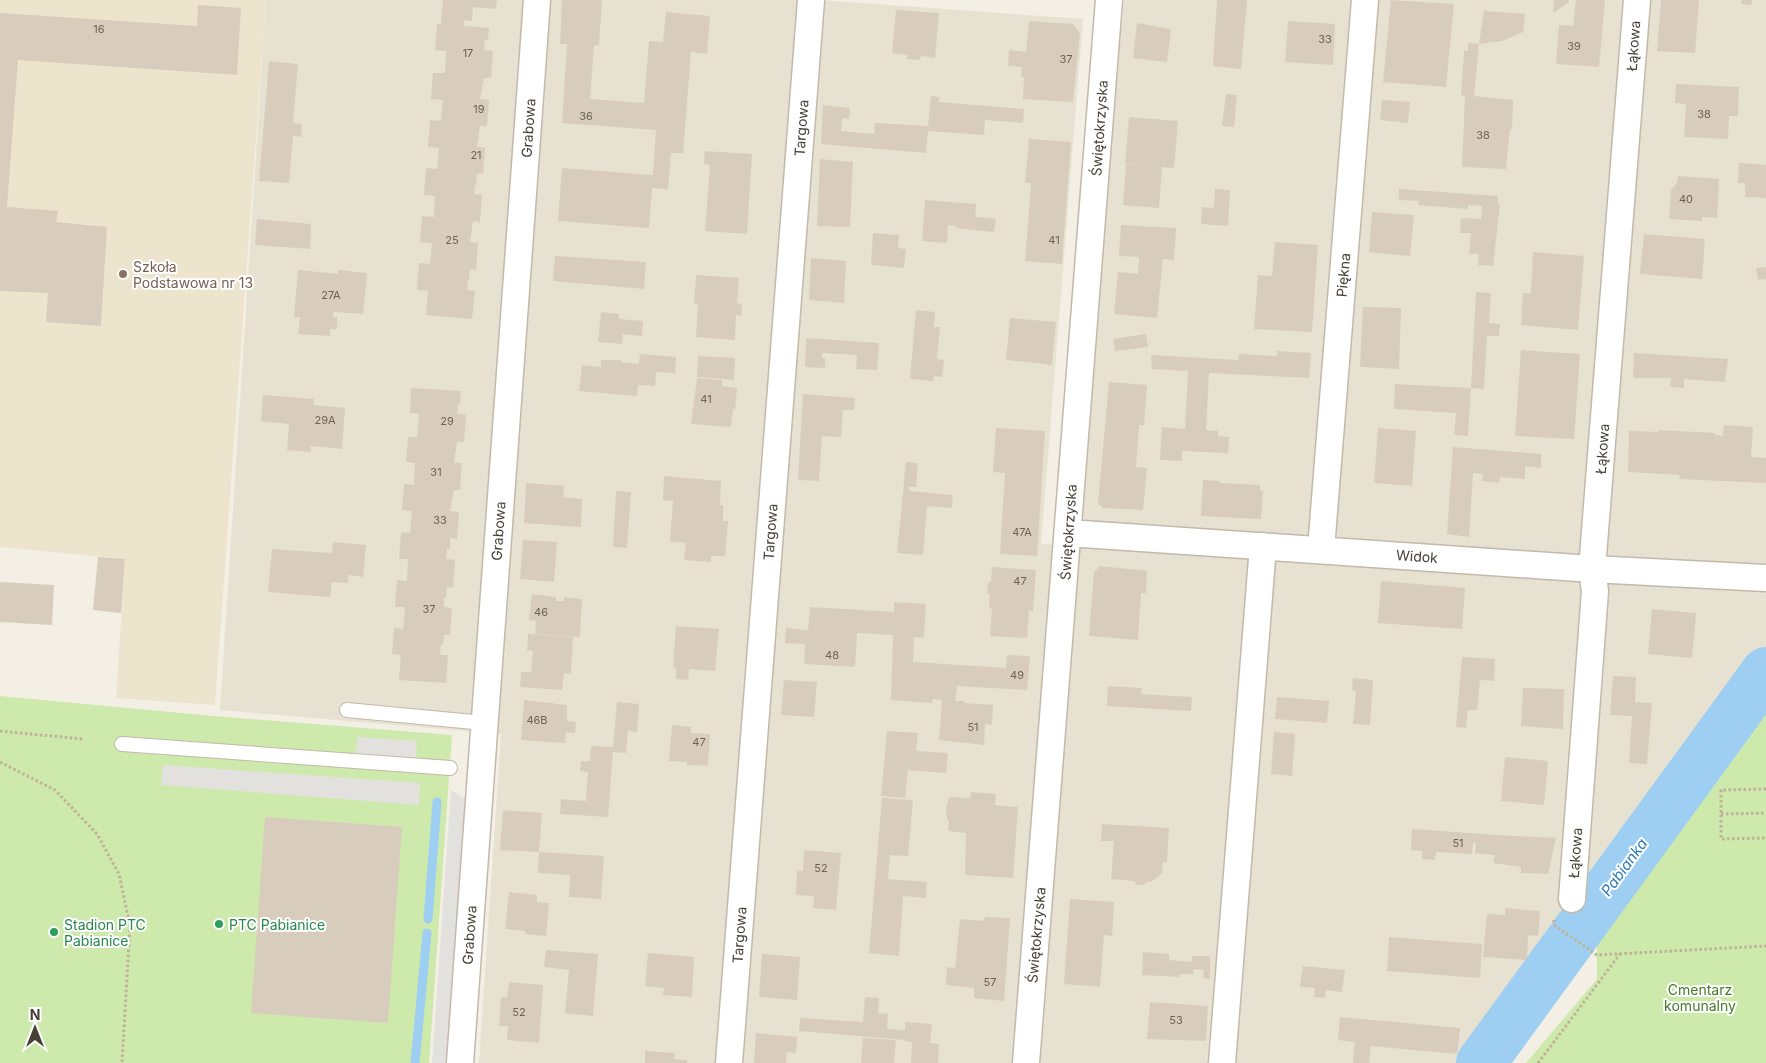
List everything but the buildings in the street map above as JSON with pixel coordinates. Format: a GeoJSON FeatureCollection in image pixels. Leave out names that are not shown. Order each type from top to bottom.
{"type":"FeatureCollection","features":[{"type":"Feature","properties":{"kind":"street","name":"Grabowa"},"geometry":{"type":"LineString","coordinates":[[460,1063],[537,0]]}},
{"type":"Feature","properties":{"kind":"street","name":"Targowa"},"geometry":{"type":"LineString","coordinates":[[729,1063],[811,0]]}},
{"type":"Feature","properties":{"kind":"street","name":"Świętokrzyska"},"geometry":{"type":"LineString","coordinates":[[1026,1063],[1109,0]]}},
{"type":"Feature","properties":{"kind":"street","name":"Piękna"},"geometry":{"type":"LineString","coordinates":[[1321,550],[1365,0]]}},
{"type":"Feature","properties":{"kind":"street","name":"Łąkowa"},"geometry":{"type":"LineString","coordinates":[[1572,899],[1595,591],[1592,569],[1637,0]]}},
{"type":"Feature","properties":{"kind":"street","name":"Widok"},"geometry":{"type":"LineString","coordinates":[[1068,533],[1592,569],[1766,578]]}},
{"type":"Feature","properties":{"kind":"street"},"geometry":{"type":"LineString","coordinates":[[1222,1063],[1263,546]]}},
{"type":"Feature","properties":{"kind":"lane"},"geometry":{"type":"LineString","coordinates":[[347,710],[484,723]]}},
{"type":"Feature","properties":{"kind":"lane"},"geometry":{"type":"LineString","coordinates":[[122,744],[450,768]]}},
{"type":"Feature","properties":{"kind":"path"},"geometry":{"type":"LineString","coordinates":[[0,731],[82,738]]}},
{"type":"Feature","properties":{"kind":"path"},"geometry":{"type":"LineString","coordinates":[[0,762],[55,790],[97,834],[119,874],[130,926],[122,1063]]}},
{"type":"Feature","properties":{"kind":"path"},"geometry":{"type":"LineString","coordinates":[[1766,789],[1721,790],[1721,839],[1766,838]]}},
{"type":"Feature","properties":{"kind":"path"},"geometry":{"type":"LineString","coordinates":[[1721,814],[1766,813]]}},
{"type":"Feature","properties":{"kind":"path"},"geometry":{"type":"LineString","coordinates":[[1560,928],[1597,955],[1766,946]]}},
{"type":"Feature","properties":{"kind":"path"},"geometry":{"type":"LineString","coordinates":[[1538,1063],[1620,954]]}},
{"type":"Feature","properties":{"kind":"shaded area","name":"Szkoła Podstawowa nr 13"},"geometry":{"type":"Polygon","coordinates":[[[0,0],[266,0],[215,705],[116,698],[125,559],[0,547],[0,0]]]}},
{"type":"Feature","properties":{"kind":"shaded area"},"geometry":{"type":"Polygon","coordinates":[[[266,0],[820,0],[1083,19],[1041,544],[1591,577],[1766,590],[1766,658],[1475,1063],[479,1063],[501,734],[220,710],[266,0]]]}},
{"type":"Feature","properties":{"kind":"shaded area"},"geometry":{"type":"Polygon","coordinates":[[[1124,0],[1766,0],[1766,572],[1076,529],[1124,0]]]}},
{"type":"Feature","properties":{"kind":"shaded area"},"geometry":{"type":"Polygon","coordinates":[[[357,737],[417,741],[416,760],[356,755],[357,737]]]}},
{"type":"Feature","properties":{"kind":"shaded area"},"geometry":{"type":"Polygon","coordinates":[[[163,765],[420,783],[419,805],[161,785],[163,765]]]}},
{"type":"Feature","properties":{"kind":"shaded area"},"geometry":{"type":"Polygon","coordinates":[[[451,790],[466,799],[448,1063],[432,1063],[451,790]]]}},
{"type":"Feature","properties":{"kind":"green space","name":"PTC Pabianice"},"geometry":{"type":"Polygon","coordinates":[[[0,696],[213,716],[452,735],[429,1063],[0,1063],[0,696]]]}},
{"type":"Feature","properties":{"kind":"green space","name":"Cmentarz komunalny"},"geometry":{"type":"Polygon","coordinates":[[[1766,703],[1766,1063],[1526,1063],[1597,979],[1597,937],[1766,703]]]}},
{"type":"Feature","properties":{"kind":"waterway","name":"Pabianka"},"geometry":{"type":"LineString","coordinates":[[1481,1063],[1766,672]]}},
{"type":"Feature","properties":{"kind":"waterway"},"geometry":{"type":"LineString","coordinates":[[428,919],[437,802]]}},
{"type":"Feature","properties":{"kind":"waterway"},"geometry":{"type":"LineString","coordinates":[[415,1063],[427,933]]}},
{"type":"Feature","properties":{"kind":"place","name":"Szkoła Podstawowa nr 13"},"geometry":{"type":"Point","coordinates":[123,274]}},
{"type":"Feature","properties":{"kind":"place","name":"PTC Pabianice"},"geometry":{"type":"Point","coordinates":[219,924]}},
{"type":"Feature","properties":{"kind":"place","name":"Stadion PTC Pabianice"},"geometry":{"type":"Point","coordinates":[54,932]}}]}
